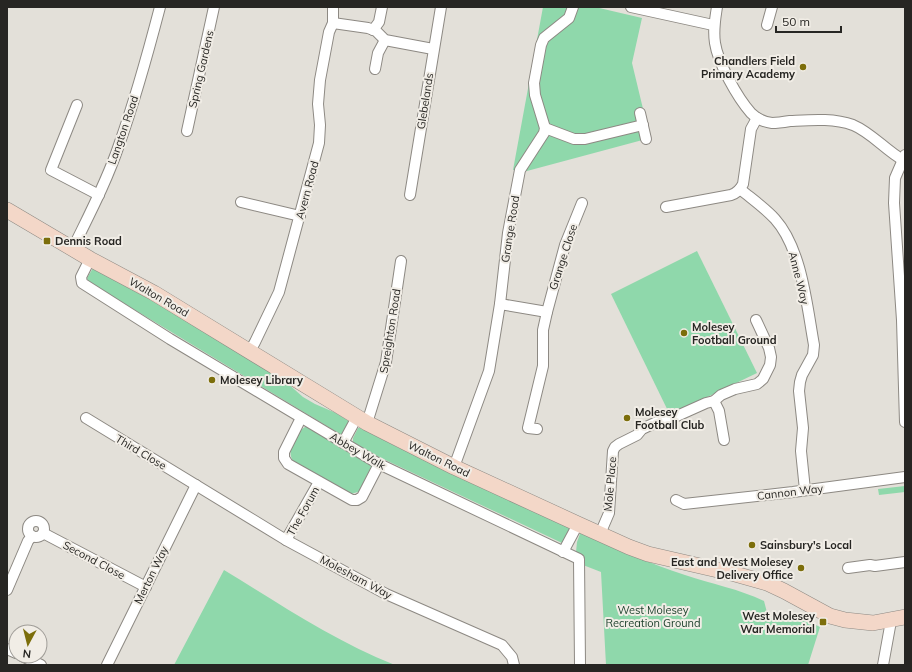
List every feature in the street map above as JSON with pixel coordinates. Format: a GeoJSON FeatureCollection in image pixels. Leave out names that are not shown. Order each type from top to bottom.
{"type":"FeatureCollection","features":[{"type":"Feature","properties":{"kind":"main road","name":"Walton Road"},"geometry":{"type":"LineString","coordinates":[[7,210],[154,293],[362,420],[454,467],[600,534],[648,554],[770,584],[837,618],[859,622],[892,620]]}},
{"type":"Feature","properties":{"kind":"street","name":"Langton Road"},"geometry":{"type":"LineString","coordinates":[[73,248],[99,194],[119,146],[147,58],[160,7]]}},
{"type":"Feature","properties":{"kind":"street","name":"Spring Gardens"},"geometry":{"type":"LineString","coordinates":[[187,131],[214,7]]}},
{"type":"Feature","properties":{"kind":"street","name":"Avern Road"},"geometry":{"type":"LineString","coordinates":[[250,351],[279,292],[319,143],[320,125],[318,104],[320,80],[329,32],[334,23],[333,7]]}},
{"type":"Feature","properties":{"kind":"street"},"geometry":{"type":"LineString","coordinates":[[373,30],[379,22],[382,7]]}},
{"type":"Feature","properties":{"kind":"street","name":"Glebelands"},"geometry":{"type":"LineString","coordinates":[[410,195],[441,7]]}},
{"type":"Feature","properties":{"kind":"street"},"geometry":{"type":"LineString","coordinates":[[573,7],[569,18],[544,38],[541,45],[534,83],[535,94],[545,128],[574,139],[585,139],[643,125]]}},
{"type":"Feature","properties":{"kind":"street"},"geometry":{"type":"LineString","coordinates":[[631,7],[713,25]]}},
{"type":"Feature","properties":{"kind":"street"},"geometry":{"type":"LineString","coordinates":[[717,7],[713,25],[715,44],[724,70],[739,98],[751,113],[762,121],[773,123],[825,120],[853,125],[862,130],[892,154],[904,157],[895,178],[894,203],[902,320],[905,422]]}},
{"type":"Feature","properties":{"kind":"street"},"geometry":{"type":"LineString","coordinates":[[766,25],[772,7]]}},
{"type":"Feature","properties":{"kind":"street"},"geometry":{"type":"LineString","coordinates":[[334,23],[368,28],[373,30],[385,40],[433,49]]}},
{"type":"Feature","properties":{"kind":"street"},"geometry":{"type":"LineString","coordinates":[[375,69],[378,53],[385,40]]}},
{"type":"Feature","properties":{"kind":"street"},"geometry":{"type":"LineString","coordinates":[[77,105],[51,170],[99,194]]}},
{"type":"Feature","properties":{"kind":"street"},"geometry":{"type":"LineString","coordinates":[[640,113],[646,139]]}},
{"type":"Feature","properties":{"kind":"street"},"geometry":{"type":"LineString","coordinates":[[666,207],[730,195],[740,189],[743,184],[750,129],[758,118]]}},
{"type":"Feature","properties":{"kind":"street","name":"Grange Road"},"geometry":{"type":"LineString","coordinates":[[454,467],[489,371],[500,304],[508,233],[520,170],[544,133],[545,128]]}},
{"type":"Feature","properties":{"kind":"street","name":"Anne Way"},"geometry":{"type":"LineString","coordinates":[[740,189],[776,220],[791,246],[800,274],[814,345],[813,355],[802,375],[799,391],[803,428],[801,451],[805,490]]}},
{"type":"Feature","properties":{"kind":"street"},"geometry":{"type":"LineString","coordinates":[[241,202],[300,216]]}},
{"type":"Feature","properties":{"kind":"street","name":"Grange Close"},"geometry":{"type":"LineString","coordinates":[[537,429],[528,428],[543,366],[543,330],[546,312],[565,245],[582,203]]}},
{"type":"Feature","properties":{"kind":"street","name":"Abbey Walk"},"geometry":{"type":"LineString","coordinates":[[90,258],[80,279],[84,285],[170,339],[379,464],[578,559],[580,665]]}},
{"type":"Feature","properties":{"kind":"street","name":"Spreighton Road"},"geometry":{"type":"LineString","coordinates":[[343,443],[362,420],[386,362],[401,261]]}},
{"type":"Feature","properties":{"kind":"street"},"geometry":{"type":"LineString","coordinates":[[500,304],[546,312]]}},
{"type":"Feature","properties":{"kind":"street","name":"Mole Place"},"geometry":{"type":"LineString","coordinates":[[600,534],[609,513],[613,452],[615,447],[637,434],[642,429],[659,421],[668,420],[706,403],[714,401],[721,395],[735,389],[757,384],[768,373],[770,365],[769,348],[756,320]]}},
{"type":"Feature","properties":{"kind":"street"},"geometry":{"type":"LineString","coordinates":[[714,401],[719,411],[724,440]]}},
{"type":"Feature","properties":{"kind":"street","name":"Third Close"},"geometry":{"type":"LineString","coordinates":[[86,418],[196,485]]}},
{"type":"Feature","properties":{"kind":"street","name":"The Forum"},"geometry":{"type":"LineString","coordinates":[[302,418],[284,452],[284,458],[288,464],[352,500],[357,500],[362,497],[379,464]]}},
{"type":"Feature","properties":{"kind":"street","name":"Cannon Way"},"geometry":{"type":"LineString","coordinates":[[676,500],[684,504],[905,477]]}},
{"type":"Feature","properties":{"kind":"street","name":"The Forum"},"geometry":{"type":"LineString","coordinates":[[286,540],[319,482]]}},
{"type":"Feature","properties":{"kind":"street","name":"Molesham Way"},"geometry":{"type":"LineString","coordinates":[[196,485],[286,540],[386,594],[502,645],[512,658],[514,665]]}},
{"type":"Feature","properties":{"kind":"street","name":"Merton Way"},"geometry":{"type":"LineString","coordinates":[[107,665],[196,485]]}},
{"type":"Feature","properties":{"kind":"street"},"geometry":{"type":"LineString","coordinates":[[33,522],[38,522],[43,525],[43,533],[39,536],[32,536],[28,527],[33,522]]}},
{"type":"Feature","properties":{"kind":"street"},"geometry":{"type":"LineString","coordinates":[[563,552],[578,524]]}},
{"type":"Feature","properties":{"kind":"street","name":"Second Close"},"geometry":{"type":"LineString","coordinates":[[43,533],[146,587]]}},
{"type":"Feature","properties":{"kind":"street"},"geometry":{"type":"LineString","coordinates":[[7,590],[28,541],[32,536]]}},
{"type":"Feature","properties":{"kind":"street"},"geometry":{"type":"LineString","coordinates":[[848,568],[905,562]]}},
{"type":"Feature","properties":{"kind":"street"},"geometry":{"type":"LineString","coordinates":[[883,665],[886,643],[892,620]]}},
{"type":"Feature","properties":{"kind":"green space"},"geometry":{"type":"Polygon","coordinates":[[[543,7],[595,7],[642,18],[632,63],[650,138],[527,171],[513,170],[543,7]]]}},
{"type":"Feature","properties":{"kind":"green space","name":"Molesey Football Ground"},"geometry":{"type":"Polygon","coordinates":[[[697,251],[757,373],[670,415],[611,294],[697,251]]]}},
{"type":"Feature","properties":{"kind":"green space"},"geometry":{"type":"Polygon","coordinates":[[[93,268],[176,314],[286,382],[303,397],[349,421],[344,434],[340,434],[92,284],[87,278],[93,268]]]}},
{"type":"Feature","properties":{"kind":"green space"},"geometry":{"type":"Polygon","coordinates":[[[308,427],[371,464],[373,468],[361,491],[345,494],[293,461],[291,457],[291,448],[302,429],[308,427]]]}},
{"type":"Feature","properties":{"kind":"green space"},"geometry":{"type":"Polygon","coordinates":[[[358,428],[362,428],[399,448],[411,452],[570,527],[570,532],[566,540],[562,543],[379,457],[353,442],[353,438],[358,428]]]}},
{"type":"Feature","properties":{"kind":"green space"},"geometry":{"type":"Polygon","coordinates":[[[905,486],[905,492],[879,495],[878,489],[905,486]]]}},
{"type":"Feature","properties":{"kind":"green space","name":"West Molesey Recreation Ground"},"geometry":{"type":"Polygon","coordinates":[[[581,531],[658,566],[735,590],[764,601],[769,620],[778,613],[794,614],[820,627],[808,665],[606,665],[601,572],[583,565],[583,556],[576,552],[577,542],[581,531]]]}},
{"type":"Feature","properties":{"kind":"green space"},"geometry":{"type":"Polygon","coordinates":[[[224,570],[287,609],[350,645],[395,665],[174,665],[224,570]]]}},
{"type":"Feature","properties":{"kind":"place","name":"Chandlers Field Primary Academy"},"geometry":{"type":"Point","coordinates":[803,67]}},
{"type":"Feature","properties":{"kind":"place","name":"Dennis Road"},"geometry":{"type":"Point","coordinates":[47,241]}},
{"type":"Feature","properties":{"kind":"place","name":"Molesey Football Ground"},"geometry":{"type":"Point","coordinates":[684,333]}},
{"type":"Feature","properties":{"kind":"place","name":"Molesey Library"},"geometry":{"type":"Point","coordinates":[212,380]}},
{"type":"Feature","properties":{"kind":"place","name":"Molesey Football Club"},"geometry":{"type":"Point","coordinates":[627,418]}},
{"type":"Feature","properties":{"kind":"place","name":"Sainsbury's Local"},"geometry":{"type":"Point","coordinates":[752,545]}},
{"type":"Feature","properties":{"kind":"place","name":"East and West Molesey Delivery Office"},"geometry":{"type":"Point","coordinates":[801,568]}},
{"type":"Feature","properties":{"kind":"place","name":"West Molesey War Memorial"},"geometry":{"type":"Point","coordinates":[823,622]}}]}
